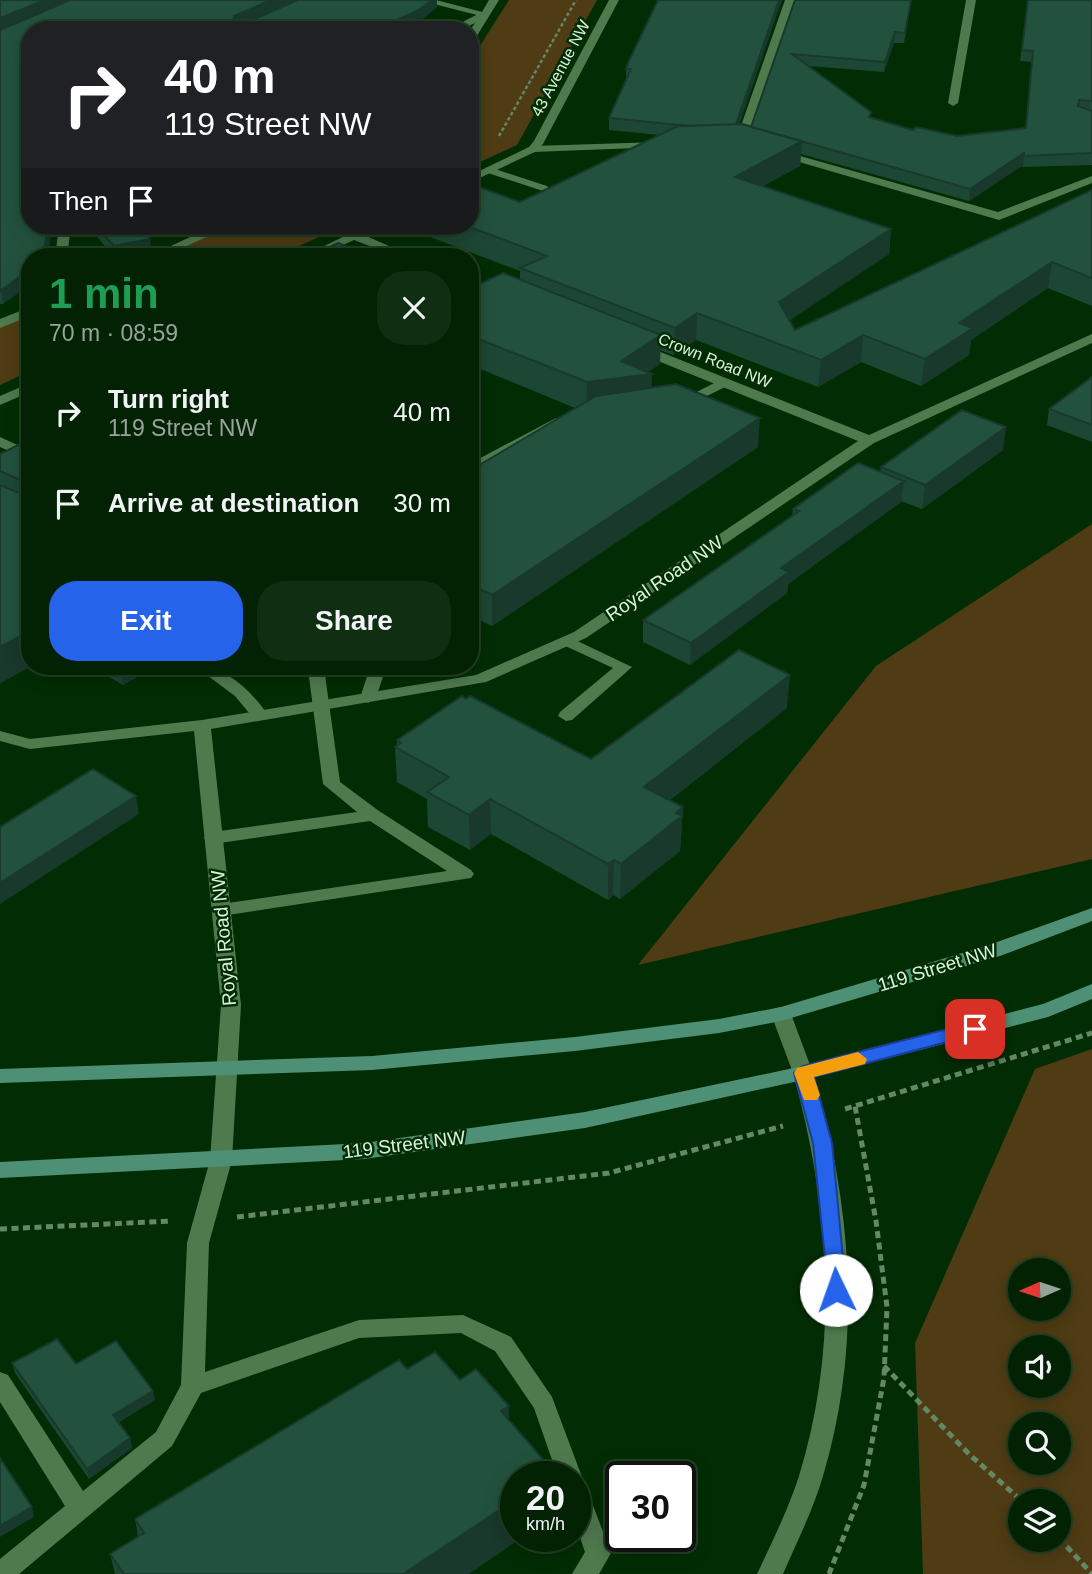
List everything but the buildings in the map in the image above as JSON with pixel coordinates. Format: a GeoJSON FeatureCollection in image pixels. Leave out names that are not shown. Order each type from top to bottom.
{"type":"FeatureCollection","features":[{"type":"Feature","properties":{"kind":"main road","name":"119 Street NW"},"geometry":{"type":"LineString","coordinates":[[0,1076],[372,1063],[575,1044],[719,1026],[781,1014],[993,951],[1092,914]]}},
{"type":"Feature","properties":{"kind":"main road","name":"119 Street NW"},"geometry":{"type":"LineString","coordinates":[[0,1170],[364,1151],[585,1120],[803,1073],[1048,1010],[1092,992]]}},
{"type":"Feature","properties":{"kind":"street"},"geometry":{"type":"LineString","coordinates":[[423,0],[485,15]]}},
{"type":"Feature","properties":{"kind":"street"},"geometry":{"type":"LineString","coordinates":[[479,24],[494,0]]}},
{"type":"Feature","properties":{"kind":"street","name":"43 Avenue NW"},"geometry":{"type":"LineString","coordinates":[[533,149],[614,0]]}},
{"type":"Feature","properties":{"kind":"street"},"geometry":{"type":"LineString","coordinates":[[740,142],[790,0]]}},
{"type":"Feature","properties":{"kind":"street"},"geometry":{"type":"LineString","coordinates":[[954,103],[971,0]]}},
{"type":"Feature","properties":{"kind":"street"},"geometry":{"type":"LineString","coordinates":[[472,21],[485,15]]}},
{"type":"Feature","properties":{"kind":"street"},"geometry":{"type":"LineString","coordinates":[[727,143],[740,142],[753,146]]}},
{"type":"Feature","properties":{"kind":"street"},"geometry":{"type":"LineString","coordinates":[[479,175],[533,149],[674,145]]}},
{"type":"Feature","properties":{"kind":"street"},"geometry":{"type":"LineString","coordinates":[[766,150],[999,216],[1092,179]]}},
{"type":"Feature","properties":{"kind":"street"},"geometry":{"type":"LineString","coordinates":[[489,170],[543,188]]}},
{"type":"Feature","properties":{"kind":"street"},"geometry":{"type":"LineString","coordinates":[[174,248],[203,235]]}},
{"type":"Feature","properties":{"kind":"street"},"geometry":{"type":"LineString","coordinates":[[328,248],[354,236],[385,248]]}},
{"type":"Feature","properties":{"kind":"street"},"geometry":{"type":"LineString","coordinates":[[479,285],[509,297]]}},
{"type":"Feature","properties":{"kind":"street"},"geometry":{"type":"LineString","coordinates":[[0,324],[21,315]]}},
{"type":"Feature","properties":{"kind":"street","name":"Royal Road NW"},"geometry":{"type":"LineString","coordinates":[[0,736],[30,744],[202,724],[480,679],[567,641],[869,440],[1092,338]]}},
{"type":"Feature","properties":{"kind":"street","name":"Crown Road NW"},"geometry":{"type":"LineString","coordinates":[[623,342],[869,440]]}},
{"type":"Feature","properties":{"kind":"street"},"geometry":{"type":"LineString","coordinates":[[661,409],[674,407],[724,382]]}},
{"type":"Feature","properties":{"kind":"street"},"geometry":{"type":"LineString","coordinates":[[0,401],[21,391]]}},
{"type":"Feature","properties":{"kind":"street"},"geometry":{"type":"LineString","coordinates":[[479,464],[536,431],[555,422],[569,421]]}},
{"type":"Feature","properties":{"kind":"street"},"geometry":{"type":"LineString","coordinates":[[0,440],[19,451]]}},
{"type":"Feature","properties":{"kind":"street"},"geometry":{"type":"LineString","coordinates":[[566,716],[624,667],[567,641]]}},
{"type":"Feature","properties":{"kind":"street"},"geometry":{"type":"LineString","coordinates":[[216,675],[241,692],[260,715]]}},
{"type":"Feature","properties":{"kind":"street"},"geometry":{"type":"LineString","coordinates":[[221,910],[466,874],[373,815],[332,784],[317,675]]}},
{"type":"Feature","properties":{"kind":"street"},"geometry":{"type":"LineString","coordinates":[[368,698],[375,675]]}},
{"type":"Feature","properties":{"kind":"street","name":"Royal Road NW"},"geometry":{"type":"LineString","coordinates":[[193,1387],[198,1243],[221,1160],[231,1004],[202,724]]}},
{"type":"Feature","properties":{"kind":"street"},"geometry":{"type":"LineString","coordinates":[[213,838],[373,815]]}},
{"type":"Feature","properties":{"kind":"street"},"geometry":{"type":"LineString","coordinates":[[771,1574],[812,1476],[838,1342],[834,1237],[818,1119],[781,1014]]}},
{"type":"Feature","properties":{"kind":"street"},"geometry":{"type":"LineString","coordinates":[[0,1574],[164,1439],[193,1387],[359,1329],[463,1324],[503,1344],[544,1404],[564,1461]]}},
{"type":"Feature","properties":{"kind":"street"},"geometry":{"type":"LineString","coordinates":[[0,1382],[80,1508]]}},
{"type":"Feature","properties":{"kind":"street"},"geometry":{"type":"LineString","coordinates":[[585,1574],[598,1553],[591,1534]]}},
{"type":"Feature","properties":{"kind":"path"},"geometry":{"type":"LineString","coordinates":[[496,141],[576,0]]}},
{"type":"Feature","properties":{"kind":"path"},"geometry":{"type":"LineString","coordinates":[[0,1229],[205,1219],[609,1173],[739,1136],[818,1119],[1092,1033]]}},
{"type":"Feature","properties":{"kind":"path"},"geometry":{"type":"LineString","coordinates":[[884,1366],[960,1445],[1009,1489]]}},
{"type":"Feature","properties":{"kind":"path"},"geometry":{"type":"LineString","coordinates":[[1071,1552],[1091,1574]]}},
{"type":"Feature","properties":{"kind":"shaded area"},"geometry":{"type":"Polygon","coordinates":[[[509,0],[597,0],[517,145],[479,162],[479,47],[509,0]]]}},
{"type":"Feature","properties":{"kind":"shaded area"},"geometry":{"type":"Polygon","coordinates":[[[210,235],[323,235],[295,248],[178,248],[210,235]]]}},
{"type":"Feature","properties":{"kind":"shaded area"},"geometry":{"type":"Polygon","coordinates":[[[21,316],[21,375],[0,385],[0,325],[21,316]]]}},
{"type":"Feature","properties":{"kind":"shaded area"},"geometry":{"type":"Polygon","coordinates":[[[1092,524],[1092,859],[638,965],[876,666],[1092,524]]]}},
{"type":"Feature","properties":{"kind":"shaded area"},"geometry":{"type":"Polygon","coordinates":[[[1092,1049],[1092,1574],[923,1574],[915,1343],[1035,1069],[1092,1049]]]}},
{"type":"Feature","properties":{"kind":"slow traffic"},"geometry":{"type":"LineString","coordinates":[[810,1095],[803,1073],[858,1059]]}},
{"type":"Feature","properties":{"kind":"route"},"geometry":{"type":"LineString","coordinates":[[836,1290],[834,1237],[823,1143],[803,1073],[975,1029]]}}]}
